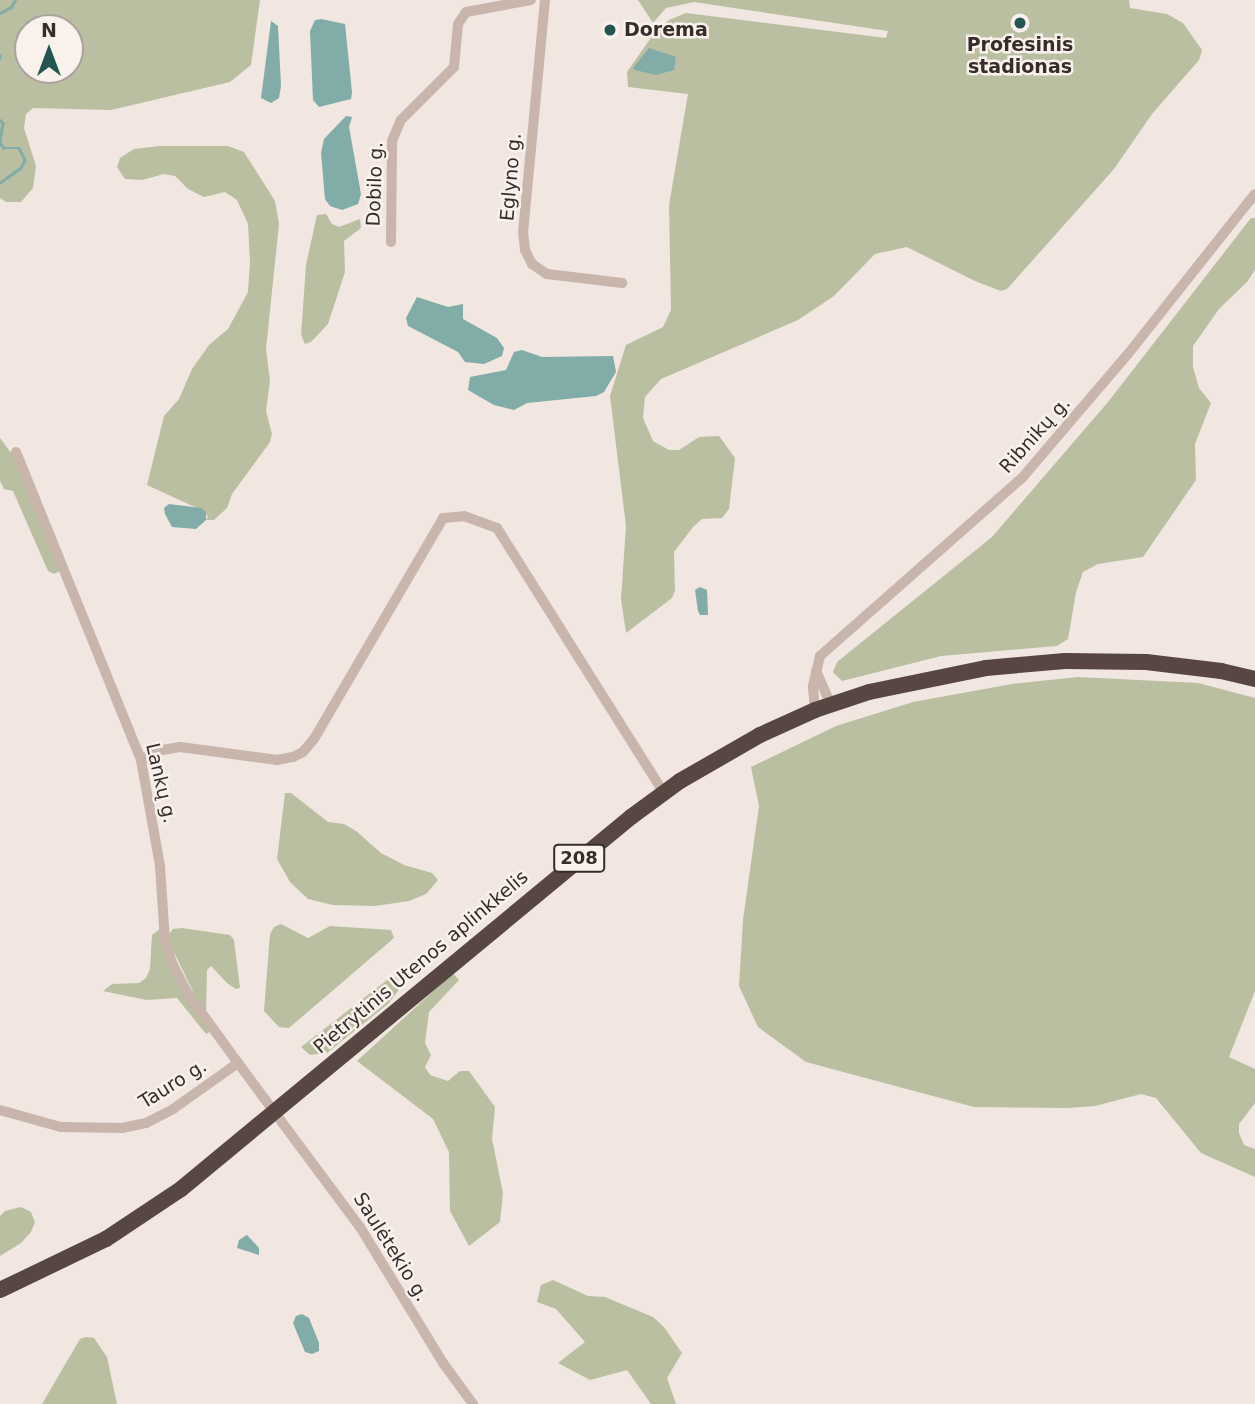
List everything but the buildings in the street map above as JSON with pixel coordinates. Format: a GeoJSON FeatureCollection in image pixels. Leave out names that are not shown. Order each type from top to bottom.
{"type":"FeatureCollection","features":[{"type":"Feature","properties":{"kind":"highway","name":"Pietrytinis Utenos aplinkkelis"},"geometry":{"type":"LineString","coordinates":[[0,1290],[81,1252],[130,1225],[181,1189],[521,905],[664,793],[739,746],[831,704],[939,676],[1027,663],[1146,662],[1221,671],[1255,679]]}},
{"type":"Feature","properties":{"kind":"street","name":"Dobilo g."},"geometry":{"type":"LineString","coordinates":[[391,242],[392,141],[401,120],[454,67],[458,24],[466,12],[531,0]]}},
{"type":"Feature","properties":{"kind":"street","name":"Eglyno g."},"geometry":{"type":"LineString","coordinates":[[545,0],[523,231],[525,250],[532,264],[547,274],[622,283]]}},
{"type":"Feature","properties":{"kind":"street","name":"Ribnikų g."},"geometry":{"type":"LineString","coordinates":[[816,671],[820,656],[827,648],[1022,478],[1119,364],[1255,194]]}},
{"type":"Feature","properties":{"kind":"street","name":"Lankų g."},"geometry":{"type":"LineString","coordinates":[[16,452],[141,760],[160,866],[165,941],[173,965],[186,990],[275,1111]]}},
{"type":"Feature","properties":{"kind":"street"},"geometry":{"type":"LineString","coordinates":[[141,760],[157,751],[180,747],[277,760],[293,758],[303,752],[314,739],[443,518],[464,516],[497,528],[664,793]]}},
{"type":"Feature","properties":{"kind":"street"},"geometry":{"type":"LineString","coordinates":[[816,671],[831,704]]}},
{"type":"Feature","properties":{"kind":"street"},"geometry":{"type":"LineString","coordinates":[[815,710],[812,700],[816,671]]}},
{"type":"Feature","properties":{"kind":"street","name":"Tauro g."},"geometry":{"type":"LineString","coordinates":[[0,1110],[61,1128],[122,1128],[146,1123],[173,1109],[238,1063]]}},
{"type":"Feature","properties":{"kind":"street","name":"Saulėtekio g."},"geometry":{"type":"LineString","coordinates":[[275,1111],[360,1227],[429,1340],[473,1404]]}},
{"type":"Feature","properties":{"kind":"green space"},"geometry":{"type":"Polygon","coordinates":[[[0,0],[260,0],[251,65],[230,82],[111,110],[33,108],[26,114],[24,128],[36,166],[33,188],[21,202],[6,202],[0,198],[0,0]]]}},
{"type":"Feature","properties":{"kind":"green space"},"geometry":{"type":"Polygon","coordinates":[[[638,0],[1129,0],[1130,8],[1167,14],[1183,23],[1202,50],[1199,60],[1152,114],[1114,169],[1007,289],[1001,291],[975,281],[907,247],[875,254],[834,296],[798,320],[661,379],[645,397],[643,418],[653,441],[669,450],[679,450],[699,437],[719,436],[735,458],[729,509],[722,518],[702,519],[693,527],[674,552],[675,591],[672,598],[626,633],[621,599],[626,526],[610,396],[626,345],[663,327],[671,310],[669,205],[688,94],[628,87],[627,72],[655,32],[669,20],[686,13],[886,38],[888,31],[694,2],[666,8],[653,23],[638,0]]]}},
{"type":"Feature","properties":{"kind":"green space"},"geometry":{"type":"Polygon","coordinates":[[[160,146],[228,146],[244,152],[275,201],[279,224],[266,349],[270,381],[266,411],[272,434],[270,442],[232,494],[227,508],[214,520],[206,520],[208,516],[197,508],[147,485],[164,416],[179,399],[192,369],[209,345],[228,329],[248,292],[248,224],[237,200],[225,192],[204,197],[188,189],[175,176],[164,174],[142,180],[125,179],[117,167],[120,158],[134,149],[160,146]]]}},
{"type":"Feature","properties":{"kind":"green space"},"geometry":{"type":"Polygon","coordinates":[[[326,214],[332,224],[339,227],[360,219],[361,228],[344,241],[345,272],[328,324],[311,342],[305,344],[301,335],[306,265],[317,215],[326,214]]]}},
{"type":"Feature","properties":{"kind":"green space"},"geometry":{"type":"Polygon","coordinates":[[[1251,218],[1255,218],[1255,270],[1247,282],[1219,309],[1193,346],[1193,367],[1199,388],[1211,403],[1195,444],[1196,480],[1143,557],[1098,564],[1083,572],[1076,592],[1068,639],[1057,646],[941,656],[842,681],[833,672],[837,662],[992,537],[1108,402],[1251,218]]]}},
{"type":"Feature","properties":{"kind":"green space"},"geometry":{"type":"Polygon","coordinates":[[[0,438],[17,461],[60,571],[54,574],[48,571],[13,491],[4,489],[0,481],[0,438]]]}},
{"type":"Feature","properties":{"kind":"green space"},"geometry":{"type":"Polygon","coordinates":[[[1078,677],[1198,683],[1255,698],[1255,991],[1229,1057],[1255,1069],[1255,1103],[1239,1124],[1239,1133],[1244,1145],[1255,1149],[1255,1177],[1201,1153],[1156,1098],[1141,1094],[1095,1106],[974,1107],[806,1062],[758,1027],[739,986],[743,920],[759,806],[751,767],[836,726],[913,702],[1012,684],[1078,677]]]}},
{"type":"Feature","properties":{"kind":"green space"},"geometry":{"type":"Polygon","coordinates":[[[285,793],[291,793],[328,822],[344,824],[356,831],[381,853],[404,865],[432,873],[438,880],[426,894],[409,901],[375,906],[333,905],[308,899],[290,882],[277,859],[285,793]]]}},
{"type":"Feature","properties":{"kind":"green space"},"geometry":{"type":"Polygon","coordinates":[[[281,924],[308,938],[330,926],[391,930],[394,938],[289,1028],[279,1027],[264,1011],[270,934],[274,927],[281,924]]]}},
{"type":"Feature","properties":{"kind":"green space"},"geometry":{"type":"Polygon","coordinates":[[[160,929],[163,950],[213,1030],[206,1034],[177,998],[146,1000],[103,991],[112,984],[139,983],[146,978],[150,969],[152,935],[160,929]]]}},
{"type":"Feature","properties":{"kind":"green space"},"geometry":{"type":"Polygon","coordinates":[[[173,929],[230,935],[234,940],[240,988],[236,989],[227,983],[211,966],[207,970],[206,1012],[197,1000],[171,946],[169,934],[173,929]]]}},
{"type":"Feature","properties":{"kind":"green space"},"geometry":{"type":"Polygon","coordinates":[[[453,973],[459,980],[429,1012],[425,1043],[431,1055],[425,1067],[430,1075],[448,1081],[460,1071],[469,1071],[495,1107],[492,1139],[503,1193],[500,1222],[469,1246],[450,1211],[449,1152],[433,1119],[357,1061],[453,973]]]}},
{"type":"Feature","properties":{"kind":"green space"},"geometry":{"type":"Polygon","coordinates":[[[391,977],[396,977],[401,987],[388,1004],[327,1053],[310,1055],[301,1047],[391,977]]]}},
{"type":"Feature","properties":{"kind":"green space"},"geometry":{"type":"Polygon","coordinates":[[[21,1207],[31,1212],[35,1222],[31,1232],[21,1243],[0,1256],[0,1216],[5,1211],[21,1207]]]}},
{"type":"Feature","properties":{"kind":"green space"},"geometry":{"type":"Polygon","coordinates":[[[553,1280],[588,1296],[605,1297],[653,1317],[664,1327],[682,1353],[667,1378],[676,1404],[651,1404],[627,1370],[590,1380],[558,1363],[585,1342],[556,1309],[537,1302],[541,1285],[553,1280]]]}},
{"type":"Feature","properties":{"kind":"green space"},"geometry":{"type":"Polygon","coordinates":[[[94,1338],[107,1357],[117,1404],[42,1404],[80,1339],[94,1338]]]}},
{"type":"Feature","properties":{"kind":"water"},"geometry":{"type":"Polygon","coordinates":[[[315,20],[345,24],[352,92],[351,99],[319,107],[313,100],[310,31],[315,20]]]}},
{"type":"Feature","properties":{"kind":"water"},"geometry":{"type":"Polygon","coordinates":[[[271,21],[278,26],[281,86],[279,98],[271,103],[261,98],[271,21]]]}},
{"type":"Feature","properties":{"kind":"water"},"geometry":{"type":"Polygon","coordinates":[[[649,48],[676,57],[674,70],[656,75],[635,70],[633,68],[649,48]]]}},
{"type":"Feature","properties":{"kind":"water"},"geometry":{"type":"Polygon","coordinates":[[[346,116],[352,117],[349,127],[361,194],[358,204],[342,210],[330,206],[325,199],[321,153],[324,139],[346,116]]]}},
{"type":"Feature","properties":{"kind":"water"},"geometry":{"type":"Polygon","coordinates":[[[417,297],[448,307],[463,304],[463,319],[497,338],[504,348],[502,356],[484,364],[465,362],[458,352],[408,326],[406,318],[417,297]]]}},
{"type":"Feature","properties":{"kind":"water"},"geometry":{"type":"Polygon","coordinates":[[[522,350],[542,357],[613,356],[616,372],[604,392],[596,396],[527,403],[514,410],[494,405],[468,390],[470,377],[506,370],[514,352],[522,350]]]}},
{"type":"Feature","properties":{"kind":"water"},"geometry":{"type":"Polygon","coordinates":[[[169,504],[201,508],[206,512],[206,520],[196,529],[172,527],[164,508],[169,504]]]}},
{"type":"Feature","properties":{"kind":"water"},"geometry":{"type":"Polygon","coordinates":[[[700,587],[707,590],[708,615],[700,615],[698,611],[695,590],[700,587]]]}},
{"type":"Feature","properties":{"kind":"water"},"geometry":{"type":"Polygon","coordinates":[[[247,1235],[259,1248],[259,1255],[237,1248],[239,1240],[247,1235]]]}},
{"type":"Feature","properties":{"kind":"water"},"geometry":{"type":"Polygon","coordinates":[[[302,1314],[309,1318],[319,1343],[319,1351],[312,1354],[305,1352],[293,1323],[296,1316],[302,1314]]]}},
{"type":"Feature","properties":{"kind":"waterway"},"geometry":{"type":"LineString","coordinates":[[0,13],[11,7],[15,0]]}},
{"type":"Feature","properties":{"kind":"waterway"},"geometry":{"type":"LineString","coordinates":[[0,120],[3,123],[0,143],[4,148],[19,148],[25,160],[21,168],[0,183]]}},
{"type":"Feature","properties":{"kind":"place","name":"Profesinis stadionas"},"geometry":{"type":"Point","coordinates":[1020,23]}},
{"type":"Feature","properties":{"kind":"place","name":"Dorema"},"geometry":{"type":"Point","coordinates":[610,30]}}]}
